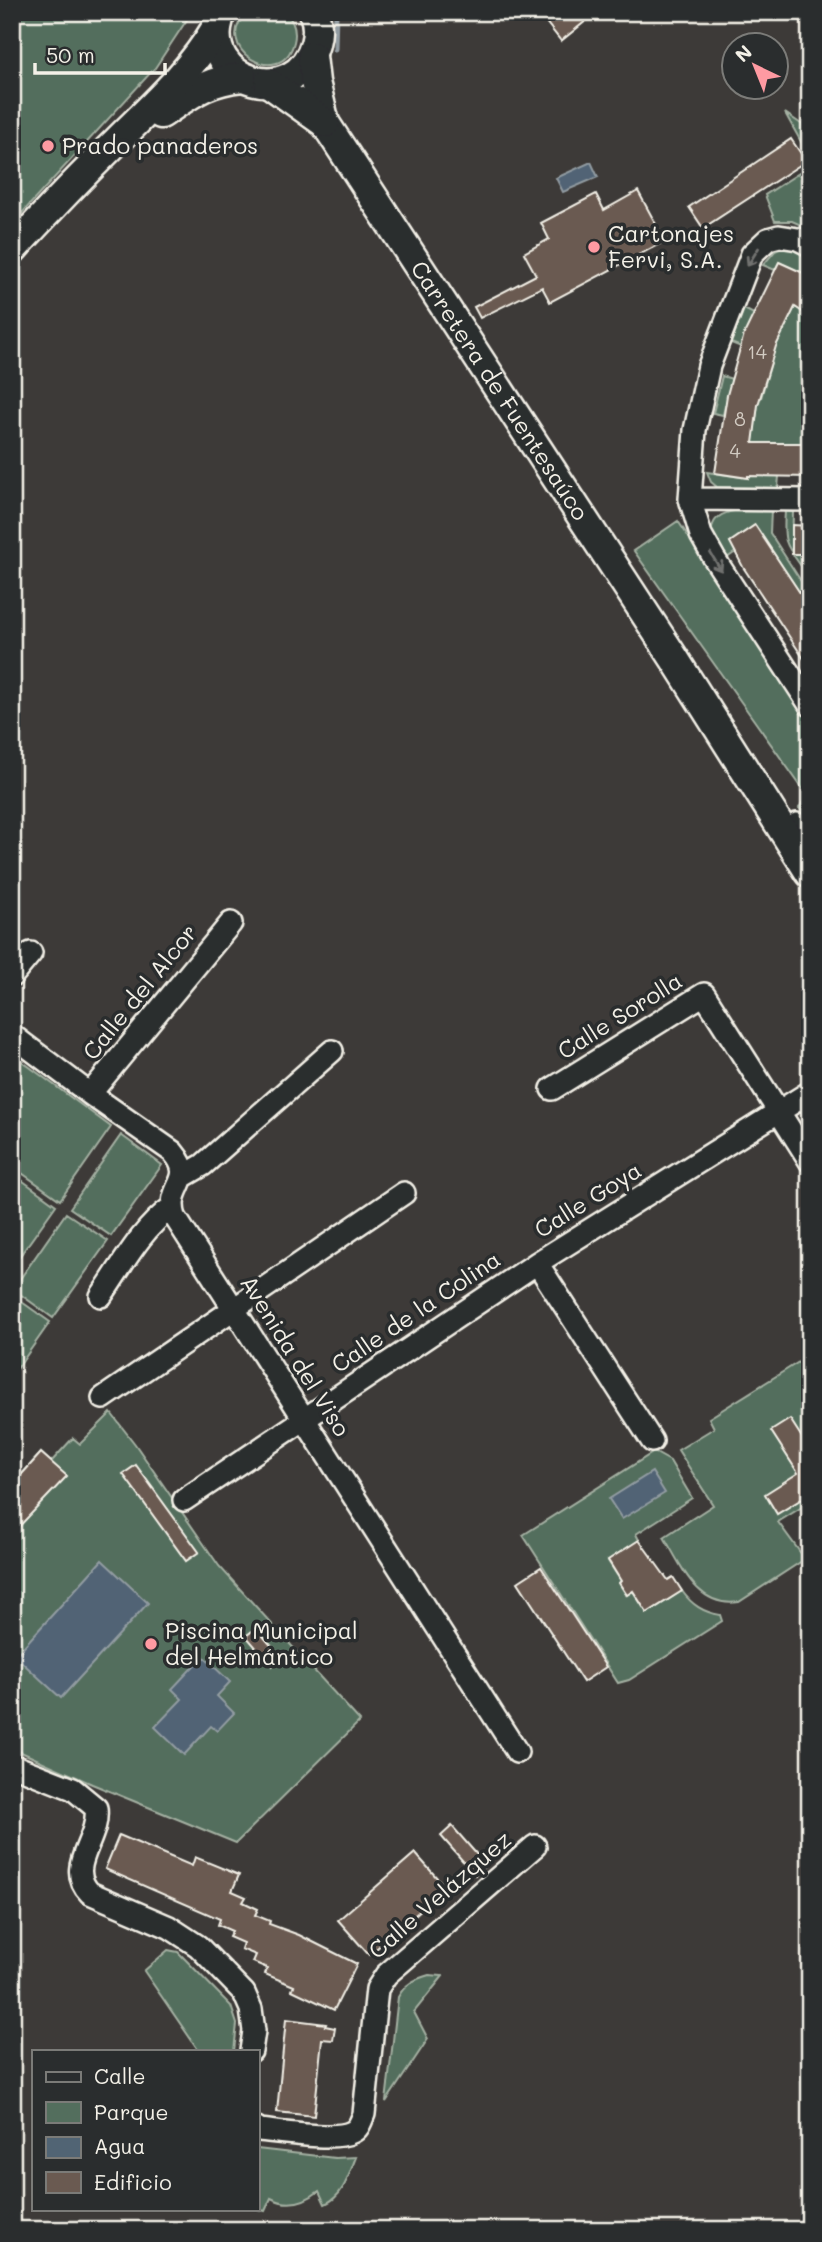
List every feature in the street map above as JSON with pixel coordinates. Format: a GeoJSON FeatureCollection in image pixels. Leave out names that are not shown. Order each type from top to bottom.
{"type":"FeatureCollection","features":[{"type":"Feature","properties":{"kind":"main road","name":"Carretera de Fuentesaúco"},"geometry":{"type":"LineString","coordinates":[[313,12],[317,27],[312,56],[314,82],[325,123],[810,873]]}},
{"type":"Feature","properties":{"kind":"main road","name":"Carretera de Fuentesaúco"},"geometry":{"type":"LineString","coordinates":[[219,20],[218,47],[227,64],[325,123]]}},
{"type":"Feature","properties":{"kind":"main road"},"geometry":{"type":"LineString","coordinates":[[12,250],[184,74],[201,54],[219,20]]}},
{"type":"Feature","properties":{"kind":"main road"},"geometry":{"type":"LineString","coordinates":[[109,148],[202,87],[219,79],[286,79],[301,70],[312,56]]}},
{"type":"Feature","properties":{"kind":"main road","name":"Carretera de Fuentesaúco"},"geometry":{"type":"LineString","coordinates":[[674,659],[806,834]]}},
{"type":"Feature","properties":{"kind":"street"},"geometry":{"type":"LineString","coordinates":[[810,245],[798,239],[779,236],[768,239],[752,254],[709,366],[695,430],[690,499],[701,535],[713,558],[810,705]]}},
{"type":"Feature","properties":{"kind":"street"},"geometry":{"type":"LineString","coordinates":[[690,499],[810,500]]}},
{"type":"Feature","properties":{"kind":"street","name":"Calle del Alcor"},"geometry":{"type":"LineString","coordinates":[[90,1094],[231,923]]}},
{"type":"Feature","properties":{"kind":"street"},"geometry":{"type":"LineString","coordinates":[[12,976],[31,953]]}},
{"type":"Feature","properties":{"kind":"street","name":"Calle Sorolla"},"geometry":{"type":"LineString","coordinates":[[552,1089],[704,995],[778,1111]]}},
{"type":"Feature","properties":{"kind":"street"},"geometry":{"type":"LineString","coordinates":[[12,1035],[173,1152],[183,1164],[184,1177]]}},
{"type":"Feature","properties":{"kind":"street"},"geometry":{"type":"LineString","coordinates":[[102,1296],[143,1235],[161,1214],[172,1207],[176,1190],[184,1177],[203,1165],[332,1051]]}},
{"type":"Feature","properties":{"kind":"street","name":"Calle Goya"},"geometry":{"type":"LineString","coordinates":[[652,1441],[537,1263],[810,1092]]}},
{"type":"Feature","properties":{"kind":"street"},"geometry":{"type":"LineString","coordinates":[[778,1111],[810,1161]]}},
{"type":"Feature","properties":{"kind":"street"},"geometry":{"type":"LineString","coordinates":[[103,1398],[404,1193]]}},
{"type":"Feature","properties":{"kind":"street","name":"Avenida del Viso"},"geometry":{"type":"LineString","coordinates":[[172,1207],[175,1217],[517,1752]]}},
{"type":"Feature","properties":{"kind":"street","name":"Calle de la Colina"},"geometry":{"type":"LineString","coordinates":[[184,1500],[537,1263]]}},
{"type":"Feature","properties":{"kind":"street"},"geometry":{"type":"LineString","coordinates":[[12,1765],[73,1788],[96,1808],[98,1819],[78,1871],[82,1885],[90,1893],[179,1932],[198,1946],[244,1993],[251,2009],[254,2031],[251,2050]]}},
{"type":"Feature","properties":{"kind":"street","name":"Calle Velázquez"},"geometry":{"type":"LineString","coordinates":[[259,2129],[335,2136],[352,2133],[360,2126],[364,2115],[377,1989],[386,1975],[535,1846]]}},
{"type":"Feature","properties":{"kind":"green space","name":"Prado panaderos"},"geometry":{"type":"Polygon","coordinates":[[[12,12],[192,12],[155,68],[12,224],[12,12]]]}},
{"type":"Feature","properties":{"kind":"green space"},"geometry":{"type":"Polygon","coordinates":[[[248,12],[285,12],[288,15],[295,33],[287,57],[276,63],[263,64],[251,59],[242,50],[236,38],[238,25],[248,12]]]}},
{"type":"Feature","properties":{"kind":"green space"},"geometry":{"type":"Polygon","coordinates":[[[785,113],[810,130],[810,158],[785,113]]]}},
{"type":"Feature","properties":{"kind":"green space"},"geometry":{"type":"Polygon","coordinates":[[[810,166],[810,229],[792,221],[775,221],[765,195],[810,166]]]}},
{"type":"Feature","properties":{"kind":"green space"},"geometry":{"type":"Polygon","coordinates":[[[782,248],[793,249],[810,260],[810,443],[768,476],[779,476],[778,488],[717,487],[711,482],[707,472],[748,478],[757,411],[725,406],[723,415],[713,413],[722,376],[732,379],[729,389],[761,398],[775,348],[743,339],[741,347],[731,343],[744,309],[781,336],[809,276],[779,262],[775,270],[763,265],[775,251],[782,248]]]}},
{"type":"Feature","properties":{"kind":"green space"},"geometry":{"type":"Polygon","coordinates":[[[744,510],[771,510],[770,533],[810,595],[810,608],[755,525],[730,542],[737,551],[727,558],[713,537],[713,525],[717,518],[725,514],[744,510]]]}},
{"type":"Feature","properties":{"kind":"green space"},"geometry":{"type":"Polygon","coordinates":[[[785,511],[793,512],[792,553],[810,554],[810,566],[801,566],[791,552],[788,546],[785,511]]]}},
{"type":"Feature","properties":{"kind":"green space"},"geometry":{"type":"Polygon","coordinates":[[[678,521],[810,720],[810,818],[799,808],[807,795],[634,551],[678,521]]]}},
{"type":"Feature","properties":{"kind":"green space"},"geometry":{"type":"Polygon","coordinates":[[[12,1054],[111,1127],[60,1200],[12,1166],[12,1054]]]}},
{"type":"Feature","properties":{"kind":"green space"},"geometry":{"type":"Polygon","coordinates":[[[121,1135],[162,1165],[111,1236],[70,1208],[121,1135]]]}},
{"type":"Feature","properties":{"kind":"green space"},"geometry":{"type":"Polygon","coordinates":[[[12,1173],[56,1205],[12,1267],[12,1173]]]}},
{"type":"Feature","properties":{"kind":"green space"},"geometry":{"type":"Polygon","coordinates":[[[66,1213],[108,1241],[53,1318],[13,1289],[66,1213]]]}},
{"type":"Feature","properties":{"kind":"green space"},"geometry":{"type":"Polygon","coordinates":[[[12,1295],[50,1322],[12,1376],[12,1295]]]}},
{"type":"Feature","properties":{"kind":"green space"},"geometry":{"type":"Polygon","coordinates":[[[810,1355],[810,1502],[778,1522],[805,1559],[739,1602],[713,1599],[702,1592],[685,1573],[664,1537],[713,1505],[678,1450],[714,1428],[709,1418],[810,1355]]]}},
{"type":"Feature","properties":{"kind":"green space","name":"Piscina Municipal del Helmántico"},"geometry":{"type":"Polygon","coordinates":[[[111,1413],[219,1566],[360,1721],[236,1843],[12,1748],[12,1485],[41,1453],[51,1462],[73,1438],[80,1444],[111,1413]]]}},
{"type":"Feature","properties":{"kind":"green space"},"geometry":{"type":"Polygon","coordinates":[[[654,1452],[670,1461],[692,1498],[636,1534],[639,1540],[608,1561],[621,1581],[619,1583],[626,1595],[633,1591],[647,1613],[682,1591],[698,1607],[720,1615],[722,1621],[629,1680],[618,1683],[523,1535],[654,1452]]]}},
{"type":"Feature","properties":{"kind":"green space"},"geometry":{"type":"Polygon","coordinates":[[[168,1950],[178,1952],[231,2006],[237,2024],[234,2050],[198,2050],[144,1971],[168,1950]]]}},
{"type":"Feature","properties":{"kind":"green space"},"geometry":{"type":"Polygon","coordinates":[[[429,1975],[443,1976],[414,2012],[428,2039],[386,2102],[398,1997],[411,1983],[429,1975]]]}},
{"type":"Feature","properties":{"kind":"green space"},"geometry":{"type":"Polygon","coordinates":[[[259,2149],[335,2158],[356,2157],[345,2184],[332,2200],[325,2204],[319,2191],[296,2202],[271,2198],[265,2211],[259,2210],[259,2149]]]}},
{"type":"Feature","properties":{"kind":"water"},"geometry":{"type":"Polygon","coordinates":[[[591,162],[598,177],[563,192],[556,178],[591,162]]]}},
{"type":"Feature","properties":{"kind":"water"},"geometry":{"type":"Polygon","coordinates":[[[652,1472],[665,1493],[622,1519],[609,1499],[652,1472]]]}},
{"type":"Feature","properties":{"kind":"water"},"geometry":{"type":"Polygon","coordinates":[[[102,1560],[148,1603],[61,1698],[15,1656],[102,1560]]]}},
{"type":"Feature","properties":{"kind":"water"},"geometry":{"type":"Polygon","coordinates":[[[203,1656],[230,1682],[217,1696],[234,1713],[217,1731],[211,1726],[184,1755],[155,1727],[182,1699],[172,1689],[203,1656]]]}},
{"type":"Feature","properties":{"kind":"building"},"geometry":{"type":"Polygon","coordinates":[[[538,12],[597,12],[561,41],[538,12]]]}},
{"type":"Feature","properties":{"kind":"building"},"geometry":{"type":"Polygon","coordinates":[[[791,139],[806,161],[703,228],[689,207],[791,139]]]}},
{"type":"Feature","properties":{"kind":"building","name":"Cartonajes Fervi, S.A."},"geometry":{"type":"Polygon","coordinates":[[[638,191],[665,241],[550,302],[542,287],[480,318],[474,307],[536,275],[524,253],[549,239],[541,223],[596,194],[604,210],[638,191]]]}},
{"type":"Feature","properties":{"kind":"building"},"geometry":{"type":"Polygon","coordinates":[[[779,262],[810,276],[810,317],[795,307],[776,346],[758,405],[753,443],[810,443],[810,477],[748,478],[715,473],[727,395],[744,334],[779,262]]]}},
{"type":"Feature","properties":{"kind":"building"},"geometry":{"type":"Polygon","coordinates":[[[755,525],[810,608],[810,668],[743,567],[730,542],[755,525]]]}},
{"type":"Feature","properties":{"kind":"building"},"geometry":{"type":"Polygon","coordinates":[[[792,525],[810,526],[810,554],[792,554],[792,525]]]}},
{"type":"Feature","properties":{"kind":"building"},"geometry":{"type":"Polygon","coordinates":[[[790,1419],[810,1450],[810,1494],[777,1514],[765,1494],[798,1473],[771,1431],[790,1419]]]}},
{"type":"Feature","properties":{"kind":"building"},"geometry":{"type":"Polygon","coordinates":[[[41,1453],[67,1476],[12,1534],[12,1485],[41,1453]]]}},
{"type":"Feature","properties":{"kind":"building"},"geometry":{"type":"Polygon","coordinates":[[[136,1465],[199,1552],[186,1561],[123,1474],[136,1465]]]}},
{"type":"Feature","properties":{"kind":"building"},"geometry":{"type":"Polygon","coordinates":[[[639,1540],[668,1580],[673,1577],[682,1591],[647,1613],[633,1591],[627,1595],[608,1560],[639,1540]]]}},
{"type":"Feature","properties":{"kind":"building"},"geometry":{"type":"Polygon","coordinates":[[[541,1567],[606,1667],[583,1682],[518,1582],[541,1567]]]}},
{"type":"Feature","properties":{"kind":"building"},"geometry":{"type":"Polygon","coordinates":[[[256,1628],[282,1658],[272,1666],[246,1636],[256,1628]]]}},
{"type":"Feature","properties":{"kind":"building"},"geometry":{"type":"Polygon","coordinates":[[[452,1826],[486,1865],[475,1875],[441,1836],[452,1826]]]}},
{"type":"Feature","properties":{"kind":"building"},"geometry":{"type":"Polygon","coordinates":[[[119,1835],[192,1866],[195,1857],[239,1875],[232,1891],[246,1897],[243,1902],[258,1909],[255,1915],[357,1964],[334,2010],[292,1990],[294,1986],[265,1974],[267,1968],[253,1962],[256,1955],[241,1949],[243,1943],[229,1937],[232,1931],[218,1925],[220,1919],[105,1869],[119,1835]]]}},
{"type":"Feature","properties":{"kind":"building"},"geometry":{"type":"Polygon","coordinates":[[[415,1853],[446,1888],[369,1955],[338,1920],[415,1853]]]}},
{"type":"Feature","properties":{"kind":"building"},"geometry":{"type":"Polygon","coordinates":[[[286,2019],[326,2024],[325,2026],[335,2028],[333,2040],[322,2039],[314,2116],[277,2112],[286,2019]]]}},
{"type":"Feature","properties":{"kind":"waterway"},"geometry":{"type":"LineString","coordinates":[[335,49],[336,12]]}},
{"type":"Feature","properties":{"kind":"place","name":"Prado panaderos"},"geometry":{"type":"Point","coordinates":[48,146]}},
{"type":"Feature","properties":{"kind":"place","name":"Cartonajes Fervi, S.A."},"geometry":{"type":"Point","coordinates":[594,247]}},
{"type":"Feature","properties":{"kind":"place","name":"Piscina Municipal del Helmántico"},"geometry":{"type":"Point","coordinates":[151,1644]}}]}
